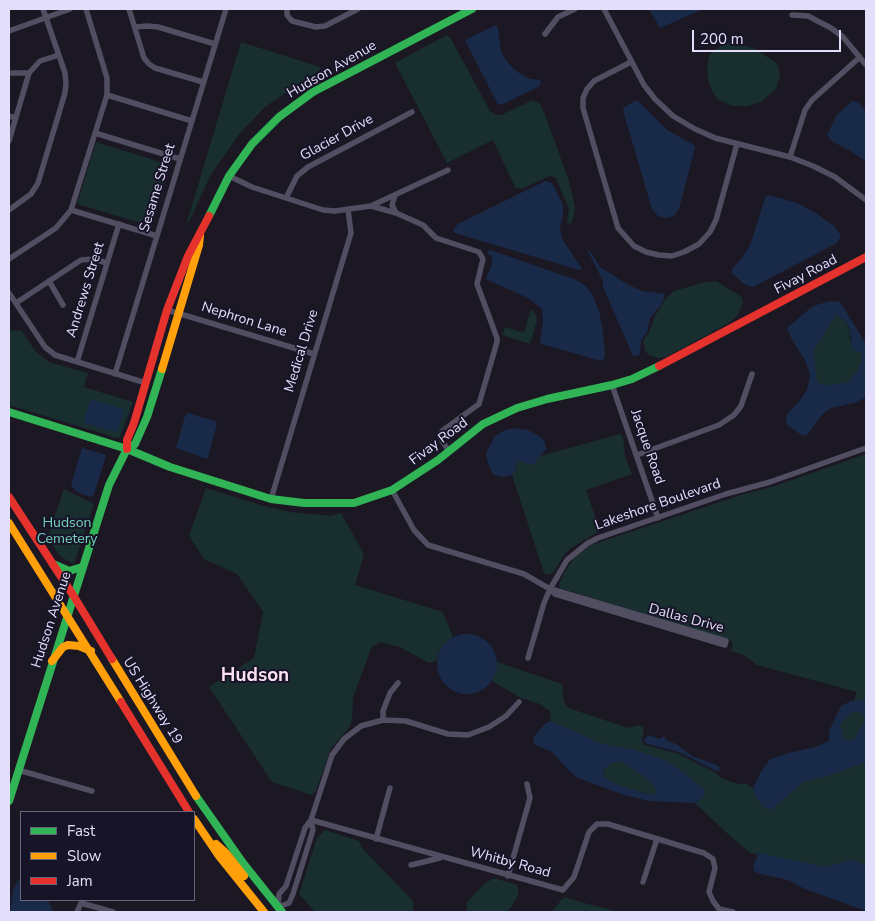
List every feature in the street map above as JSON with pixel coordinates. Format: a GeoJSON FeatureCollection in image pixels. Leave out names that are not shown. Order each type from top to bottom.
{"type":"FeatureCollection","features":[{"type":"Feature","properties":{"kind":"main road","name":"Hudson Avenue"},"geometry":{"type":"LineString","coordinates":[[9,801],[109,485],[127,449],[127,440],[134,423],[167,310],[193,244],[200,235],[229,176],[252,144],[268,128],[293,106],[313,92],[472,9]]}},
{"type":"Feature","properties":{"kind":"main road","name":"Hudson Avenue"},"geometry":{"type":"LineString","coordinates":[[127,449],[136,444],[141,432],[199,246],[200,235]]}},
{"type":"Feature","properties":{"kind":"main road","name":"Fivay Road"},"geometry":{"type":"LineString","coordinates":[[9,412],[127,449],[170,467],[270,499],[304,503],[354,503],[392,490],[449,451],[483,424],[517,408],[552,397],[612,385],[632,378],[675,358],[866,257]]}},
{"type":"Feature","properties":{"kind":"main road","name":"US Highway 19"},"geometry":{"type":"LineString","coordinates":[[9,497],[73,595],[203,807],[242,863],[280,910]]}},
{"type":"Feature","properties":{"kind":"main road","name":"US Highway 19"},"geometry":{"type":"LineString","coordinates":[[9,523],[189,811]]}},
{"type":"Feature","properties":{"kind":"main road"},"geometry":{"type":"LineString","coordinates":[[53,564],[69,571],[82,567]]}},
{"type":"Feature","properties":{"kind":"main road"},"geometry":{"type":"LineString","coordinates":[[52,661],[63,647],[68,645],[79,646],[90,651]]}},
{"type":"Feature","properties":{"kind":"main road"},"geometry":{"type":"LineString","coordinates":[[195,821],[243,888],[264,912]]}},
{"type":"Feature","properties":{"kind":"main road"},"geometry":{"type":"LineString","coordinates":[[203,833],[226,853],[265,903],[280,910]]}},
{"type":"Feature","properties":{"kind":"street"},"geometry":{"type":"LineString","coordinates":[[9,210],[31,194],[38,183],[65,94],[65,73],[44,9]]}},
{"type":"Feature","properties":{"kind":"street"},"geometry":{"type":"LineString","coordinates":[[9,31],[70,9]]}},
{"type":"Feature","properties":{"kind":"street"},"geometry":{"type":"LineString","coordinates":[[9,258],[56,228],[71,210],[107,95],[107,78],[86,9]]}},
{"type":"Feature","properties":{"kind":"street"},"geometry":{"type":"LineString","coordinates":[[130,9],[144,58],[149,64],[155,68],[203,82]]}},
{"type":"Feature","properties":{"kind":"street","name":"Sesame Street"},"geometry":{"type":"LineString","coordinates":[[115,374],[226,9]]}},
{"type":"Feature","properties":{"kind":"street"},"geometry":{"type":"LineString","coordinates":[[287,9],[287,15],[292,21],[316,27],[325,26],[358,9]]}},
{"type":"Feature","properties":{"kind":"street"},"geometry":{"type":"LineString","coordinates":[[544,34],[558,18],[575,9]]}},
{"type":"Feature","properties":{"kind":"street"},"geometry":{"type":"LineString","coordinates":[[604,9],[644,85],[655,99],[673,116],[708,135],[790,157],[814,166],[835,177],[866,200]]}},
{"type":"Feature","properties":{"kind":"street"},"geometry":{"type":"LineString","coordinates":[[792,15],[808,16],[824,24],[843,37],[866,65]]}},
{"type":"Feature","properties":{"kind":"street"},"geometry":{"type":"LineString","coordinates":[[136,27],[158,27],[215,44]]}},
{"type":"Feature","properties":{"kind":"street"},"geometry":{"type":"LineString","coordinates":[[9,141],[29,73],[40,61],[59,55]]}},
{"type":"Feature","properties":{"kind":"street"},"geometry":{"type":"LineString","coordinates":[[790,157],[805,110],[812,100],[860,57]]}},
{"type":"Feature","properties":{"kind":"street"},"geometry":{"type":"LineString","coordinates":[[631,62],[594,81],[587,89],[583,98],[583,108],[618,228],[634,246],[659,256],[672,256],[698,244],[710,232],[716,220],[737,144]]}},
{"type":"Feature","properties":{"kind":"street"},"geometry":{"type":"LineString","coordinates":[[9,73],[29,73]]}},
{"type":"Feature","properties":{"kind":"street"},"geometry":{"type":"LineString","coordinates":[[107,95],[192,121]]}},
{"type":"Feature","properties":{"kind":"street","name":"Glacier Drive"},"geometry":{"type":"LineString","coordinates":[[286,198],[297,176],[308,167],[412,112]]}},
{"type":"Feature","properties":{"kind":"street"},"geometry":{"type":"LineString","coordinates":[[9,116],[16,118]]}},
{"type":"Feature","properties":{"kind":"street"},"geometry":{"type":"LineString","coordinates":[[95,133],[180,159]]}},
{"type":"Feature","properties":{"kind":"street"},"geometry":{"type":"LineString","coordinates":[[229,176],[252,187],[323,210],[335,211],[377,204],[448,170]]}},
{"type":"Feature","properties":{"kind":"street"},"geometry":{"type":"LineString","coordinates":[[395,196],[392,205],[396,213]]}},
{"type":"Feature","properties":{"kind":"street"},"geometry":{"type":"LineString","coordinates":[[371,206],[396,213],[423,225],[436,238],[480,252],[483,259],[477,284],[497,342],[479,404],[442,431],[442,441],[449,451]]}},
{"type":"Feature","properties":{"kind":"street","name":"Medical Drive"},"geometry":{"type":"LineString","coordinates":[[270,499],[351,233],[348,209]]}},
{"type":"Feature","properties":{"kind":"street"},"geometry":{"type":"LineString","coordinates":[[71,210],[157,236]]}},
{"type":"Feature","properties":{"kind":"street","name":"Andrews Street"},"geometry":{"type":"LineString","coordinates":[[78,362],[119,224]]}},
{"type":"Feature","properties":{"kind":"street"},"geometry":{"type":"LineString","coordinates":[[16,303],[81,260],[94,259],[107,263]]}},
{"type":"Feature","properties":{"kind":"street"},"geometry":{"type":"LineString","coordinates":[[49,281],[63,305]]}},
{"type":"Feature","properties":{"kind":"street"},"geometry":{"type":"LineString","coordinates":[[9,293],[45,347],[55,354],[146,383]]}},
{"type":"Feature","properties":{"kind":"street","name":"Nephron Lane"},"geometry":{"type":"LineString","coordinates":[[167,310],[314,354]]}},
{"type":"Feature","properties":{"kind":"street"},"geometry":{"type":"LineString","coordinates":[[637,455],[719,425],[734,415],[740,406],[752,374]]}},
{"type":"Feature","properties":{"kind":"street","name":"Jacque Road"},"geometry":{"type":"LineString","coordinates":[[612,385],[658,518]]}},
{"type":"Feature","properties":{"kind":"street","name":"Lakeshore Boulevard"},"geometry":{"type":"LineString","coordinates":[[528,658],[550,589],[567,560],[588,543],[726,494],[770,482],[866,448]]}},
{"type":"Feature","properties":{"kind":"street"},"geometry":{"type":"LineString","coordinates":[[392,490],[414,530],[428,545],[524,574],[550,589]]}},
{"type":"Feature","properties":{"kind":"street","name":"Dallas Drive"},"geometry":{"type":"LineString","coordinates":[[550,589],[726,641],[725,645],[555,594],[550,589]]}},
{"type":"Feature","properties":{"kind":"street"},"geometry":{"type":"LineString","coordinates":[[383,720],[383,711],[390,693],[398,683]]}},
{"type":"Feature","properties":{"kind":"street"},"geometry":{"type":"LineString","coordinates":[[280,910],[279,894],[286,886],[305,828],[311,820],[332,755],[344,739],[361,726],[383,720],[406,722],[448,734],[468,735],[490,727],[506,716],[518,702]]}},
{"type":"Feature","properties":{"kind":"street"},"geometry":{"type":"LineString","coordinates":[[18,770],[92,791]]}},
{"type":"Feature","properties":{"kind":"street"},"geometry":{"type":"LineString","coordinates":[[508,876],[530,798],[527,784]]}},
{"type":"Feature","properties":{"kind":"street"},"geometry":{"type":"LineString","coordinates":[[376,839],[390,788]]}},
{"type":"Feature","properties":{"kind":"street"},"geometry":{"type":"LineString","coordinates":[[280,910],[289,903],[293,894],[314,830],[311,820]]}},
{"type":"Feature","properties":{"kind":"street","name":"Whitby Road"},"geometry":{"type":"LineString","coordinates":[[311,820],[442,858],[563,890],[574,877],[589,832],[597,824],[608,824],[704,853],[712,859],[715,868],[709,892],[712,901],[720,908],[732,912]]}},
{"type":"Feature","properties":{"kind":"street"},"geometry":{"type":"LineString","coordinates":[[643,882],[657,839]]}},
{"type":"Feature","properties":{"kind":"street"},"geometry":{"type":"LineString","coordinates":[[411,865],[442,858]]}},
{"type":"Feature","properties":{"kind":"street"},"geometry":{"type":"LineString","coordinates":[[77,912],[81,902],[113,912]]}},
{"type":"Feature","properties":{"kind":"green space"},"geometry":{"type":"Polygon","coordinates":[[[447,35],[451,39],[490,111],[496,115],[501,115],[533,100],[540,104],[569,181],[575,208],[570,224],[567,222],[569,209],[556,178],[550,176],[521,189],[515,187],[493,140],[447,163],[395,63],[447,35]]]}},
{"type":"Feature","properties":{"kind":"green space"},"geometry":{"type":"Polygon","coordinates":[[[241,42],[320,67],[321,69],[265,107],[240,133],[210,176],[186,225],[241,42]]]}},
{"type":"Feature","properties":{"kind":"green space"},"geometry":{"type":"Polygon","coordinates":[[[732,42],[753,48],[777,63],[780,75],[776,89],[761,102],[748,106],[732,106],[719,100],[713,93],[708,79],[709,55],[722,45],[732,42]]]}},
{"type":"Feature","properties":{"kind":"green space"},"geometry":{"type":"Polygon","coordinates":[[[96,142],[170,165],[151,226],[77,204],[96,142]]]}},
{"type":"Feature","properties":{"kind":"green space"},"geometry":{"type":"Polygon","coordinates":[[[716,281],[742,297],[743,303],[737,316],[729,323],[666,357],[657,358],[649,355],[645,351],[643,340],[649,333],[655,316],[667,297],[674,291],[705,282],[716,281]]]}},
{"type":"Feature","properties":{"kind":"green space"},"geometry":{"type":"Polygon","coordinates":[[[531,309],[536,315],[537,320],[530,344],[502,335],[505,327],[524,333],[531,309]]]}},
{"type":"Feature","properties":{"kind":"green space"},"geometry":{"type":"Polygon","coordinates":[[[836,315],[843,319],[849,328],[850,339],[861,353],[862,361],[857,372],[847,383],[822,385],[817,381],[813,351],[836,315]]]}},
{"type":"Feature","properties":{"kind":"green space"},"geometry":{"type":"Polygon","coordinates":[[[9,330],[22,331],[35,351],[49,362],[88,373],[84,387],[133,402],[120,437],[117,438],[9,405],[9,330]]]}},
{"type":"Feature","properties":{"kind":"green space"},"geometry":{"type":"Polygon","coordinates":[[[620,434],[623,437],[625,457],[632,474],[586,490],[600,531],[566,552],[550,575],[544,573],[512,475],[517,463],[519,461],[533,465],[540,456],[620,434]]]}},
{"type":"Feature","properties":{"kind":"green space"},"geometry":{"type":"Polygon","coordinates":[[[866,454],[866,700],[854,701],[857,692],[757,665],[744,655],[731,651],[733,642],[729,640],[560,588],[559,584],[564,573],[574,558],[591,545],[747,493],[772,487],[866,454]]]}},
{"type":"Feature","properties":{"kind":"green space"},"geometry":{"type":"Polygon","coordinates":[[[206,488],[260,505],[290,512],[331,516],[341,513],[364,554],[355,585],[443,612],[453,637],[445,643],[436,661],[429,663],[400,647],[380,642],[371,648],[353,698],[352,720],[349,728],[331,748],[316,791],[312,795],[272,782],[209,687],[254,658],[263,612],[237,574],[204,559],[189,536],[206,488]]]}},
{"type":"Feature","properties":{"kind":"green space","name":"Hudson Cemetery"},"geometry":{"type":"Polygon","coordinates":[[[64,489],[94,504],[74,564],[61,557],[47,538],[64,489]]]}},
{"type":"Feature","properties":{"kind":"green space"},"geometry":{"type":"Polygon","coordinates":[[[497,662],[562,684],[564,702],[568,708],[628,728],[639,725],[644,727],[642,740],[644,745],[679,754],[716,773],[721,778],[738,784],[747,784],[753,788],[756,798],[766,809],[772,809],[803,782],[866,762],[866,865],[852,860],[826,867],[750,853],[695,803],[705,796],[704,789],[684,773],[665,760],[635,750],[602,744],[551,721],[550,711],[540,704],[521,698],[492,681],[496,672],[497,662]]]}},
{"type":"Feature","properties":{"kind":"green space"},"geometry":{"type":"Polygon","coordinates":[[[855,711],[863,714],[864,723],[855,738],[847,740],[843,737],[840,725],[855,711]]]}},
{"type":"Feature","properties":{"kind":"green space"},"geometry":{"type":"Polygon","coordinates":[[[622,761],[649,780],[655,787],[656,794],[647,794],[618,785],[603,777],[604,769],[611,763],[622,761]]]}},
{"type":"Feature","properties":{"kind":"green space"},"geometry":{"type":"Polygon","coordinates":[[[325,830],[359,841],[362,848],[414,902],[413,912],[315,912],[299,894],[317,838],[325,830]]]}},
{"type":"Feature","properties":{"kind":"green space"},"geometry":{"type":"Polygon","coordinates":[[[494,878],[517,885],[519,893],[512,906],[507,912],[466,912],[467,902],[484,884],[494,878]]]}},
{"type":"Feature","properties":{"kind":"green space"},"geometry":{"type":"Polygon","coordinates":[[[564,897],[588,904],[619,912],[551,912],[564,897]]]}},
{"type":"Feature","properties":{"kind":"water"},"geometry":{"type":"Polygon","coordinates":[[[649,9],[703,9],[660,28],[649,9]]]}},
{"type":"Feature","properties":{"kind":"water"},"geometry":{"type":"Polygon","coordinates":[[[496,25],[501,52],[509,64],[519,73],[541,82],[540,86],[503,104],[498,104],[496,101],[465,40],[496,25]]]}},
{"type":"Feature","properties":{"kind":"water"},"geometry":{"type":"Polygon","coordinates":[[[637,100],[667,130],[694,145],[695,148],[679,209],[674,216],[666,218],[658,216],[652,209],[623,108],[637,100]]]}},
{"type":"Feature","properties":{"kind":"water"},"geometry":{"type":"Polygon","coordinates":[[[852,101],[859,103],[866,112],[866,161],[833,142],[827,135],[837,115],[852,101]]]}},
{"type":"Feature","properties":{"kind":"water"},"geometry":{"type":"Polygon","coordinates":[[[545,181],[552,183],[563,205],[560,227],[562,239],[582,269],[579,270],[455,233],[453,230],[458,224],[545,181]]]}},
{"type":"Feature","properties":{"kind":"water"},"geometry":{"type":"Polygon","coordinates":[[[768,195],[797,203],[816,213],[834,226],[840,234],[840,238],[837,243],[753,287],[744,284],[732,273],[732,269],[742,258],[751,243],[765,198],[768,195]]]}},
{"type":"Feature","properties":{"kind":"water"},"geometry":{"type":"Polygon","coordinates":[[[490,250],[574,279],[586,286],[592,294],[599,311],[605,356],[603,360],[541,343],[542,309],[528,298],[486,279],[492,265],[492,257],[487,253],[490,250]]]}},
{"type":"Feature","properties":{"kind":"water"},"geometry":{"type":"Polygon","coordinates":[[[588,251],[590,251],[600,267],[625,283],[642,291],[665,294],[662,304],[650,318],[647,332],[641,340],[640,354],[636,356],[633,356],[603,287],[603,281],[588,251]]]}},
{"type":"Feature","properties":{"kind":"water"},"geometry":{"type":"Polygon","coordinates":[[[830,301],[840,302],[866,344],[866,397],[857,402],[831,408],[822,415],[807,435],[803,436],[786,424],[787,414],[807,390],[810,374],[805,360],[792,340],[787,328],[813,306],[830,301]],[[836,315],[813,351],[817,381],[822,385],[847,383],[857,372],[862,361],[861,353],[853,350],[849,327],[843,319],[836,315]]]}},
{"type":"Feature","properties":{"kind":"water"},"geometry":{"type":"Polygon","coordinates":[[[93,400],[122,409],[124,412],[117,432],[86,424],[84,419],[90,401],[93,400]]]}},
{"type":"Feature","properties":{"kind":"water"},"geometry":{"type":"Polygon","coordinates":[[[188,413],[215,421],[217,424],[207,459],[176,448],[185,416],[188,413]]]}},
{"type":"Feature","properties":{"kind":"water"},"geometry":{"type":"Polygon","coordinates":[[[514,428],[528,430],[539,436],[544,440],[546,449],[533,465],[517,462],[512,475],[502,477],[493,474],[488,464],[486,453],[495,436],[505,430],[514,428]]]}},
{"type":"Feature","properties":{"kind":"water"},"geometry":{"type":"Polygon","coordinates":[[[82,448],[106,456],[94,494],[91,497],[77,492],[71,485],[82,448]]]}},
{"type":"Feature","properties":{"kind":"water"},"geometry":{"type":"Polygon","coordinates":[[[461,634],[473,634],[484,639],[492,647],[497,658],[495,676],[484,689],[473,694],[461,694],[450,689],[442,681],[437,670],[437,658],[442,647],[450,639],[461,634]]]}},
{"type":"Feature","properties":{"kind":"water"},"geometry":{"type":"Polygon","coordinates":[[[866,700],[866,762],[803,782],[772,809],[766,809],[756,798],[753,788],[770,759],[815,747],[829,741],[829,731],[841,706],[851,701],[866,700]],[[855,711],[840,725],[843,737],[847,740],[855,738],[864,723],[863,714],[855,711]]]}},
{"type":"Feature","properties":{"kind":"water"},"geometry":{"type":"Polygon","coordinates":[[[551,721],[602,744],[635,750],[665,760],[704,789],[705,796],[695,803],[650,801],[624,795],[578,778],[552,752],[535,745],[533,742],[535,735],[545,724],[551,721]],[[622,761],[611,763],[604,769],[603,777],[618,785],[647,794],[656,794],[655,787],[649,780],[622,761]]]}},
{"type":"Feature","properties":{"kind":"water"},"geometry":{"type":"Polygon","coordinates":[[[649,735],[659,739],[664,736],[667,741],[676,744],[692,756],[717,765],[720,768],[718,772],[679,752],[647,744],[644,741],[649,735]]]}},
{"type":"Feature","properties":{"kind":"water"},"geometry":{"type":"Polygon","coordinates":[[[759,853],[826,867],[852,860],[866,865],[866,911],[805,889],[788,880],[754,871],[753,866],[759,853]]]}},
{"type":"Feature","properties":{"kind":"water"},"geometry":{"type":"Polygon","coordinates":[[[18,880],[20,881],[20,901],[48,901],[53,912],[10,912],[13,890],[18,880]]]}},
{"type":"Feature","properties":{"kind":"traffic: fast"},"geometry":{"type":"LineString","coordinates":[[209,216],[229,176],[252,144],[279,117],[313,92],[472,9]]}},
{"type":"Feature","properties":{"kind":"traffic: fast"},"geometry":{"type":"LineString","coordinates":[[9,412],[127,449],[170,467],[271,499],[304,503],[354,503],[392,490],[438,460],[483,424],[517,408],[547,399],[612,385],[632,379],[659,366]]}},
{"type":"Feature","properties":{"kind":"traffic: fast"},"geometry":{"type":"LineString","coordinates":[[9,801],[109,485],[127,449],[135,444],[147,417],[162,369]]}},
{"type":"Feature","properties":{"kind":"traffic: fast"},"geometry":{"type":"LineString","coordinates":[[53,564],[69,571],[82,567]]}},
{"type":"Feature","properties":{"kind":"traffic: fast"},"geometry":{"type":"LineString","coordinates":[[196,796],[243,863],[282,912]]}},
{"type":"Feature","properties":{"kind":"traffic: slow"},"geometry":{"type":"LineString","coordinates":[[162,369],[199,245],[200,235]]}},
{"type":"Feature","properties":{"kind":"traffic: slow"},"geometry":{"type":"LineString","coordinates":[[9,523],[121,702]]}},
{"type":"Feature","properties":{"kind":"traffic: slow"},"geometry":{"type":"LineString","coordinates":[[52,661],[63,647],[68,645],[79,646],[91,651]]}},
{"type":"Feature","properties":{"kind":"traffic: slow"},"geometry":{"type":"LineString","coordinates":[[112,659],[196,796]]}},
{"type":"Feature","properties":{"kind":"traffic: slow"},"geometry":{"type":"LineString","coordinates":[[195,820],[219,856],[264,912]]}},
{"type":"Feature","properties":{"kind":"traffic: slow"},"geometry":{"type":"LineString","coordinates":[[216,844],[226,853],[244,876]]}},
{"type":"Feature","properties":{"kind":"traffic: jam"},"geometry":{"type":"LineString","coordinates":[[127,449],[127,440],[134,423],[167,310],[188,256],[209,216]]}},
{"type":"Feature","properties":{"kind":"traffic: jam"},"geometry":{"type":"LineString","coordinates":[[659,366],[866,257]]}},
{"type":"Feature","properties":{"kind":"traffic: jam"},"geometry":{"type":"LineString","coordinates":[[9,497],[112,659]]}},
{"type":"Feature","properties":{"kind":"traffic: jam"},"geometry":{"type":"LineString","coordinates":[[121,702],[188,811]]}},
{"type":"Feature","properties":{"kind":"district","name":"Hudson"},"geometry":{"type":"Point","coordinates":[255,676]}}]}
